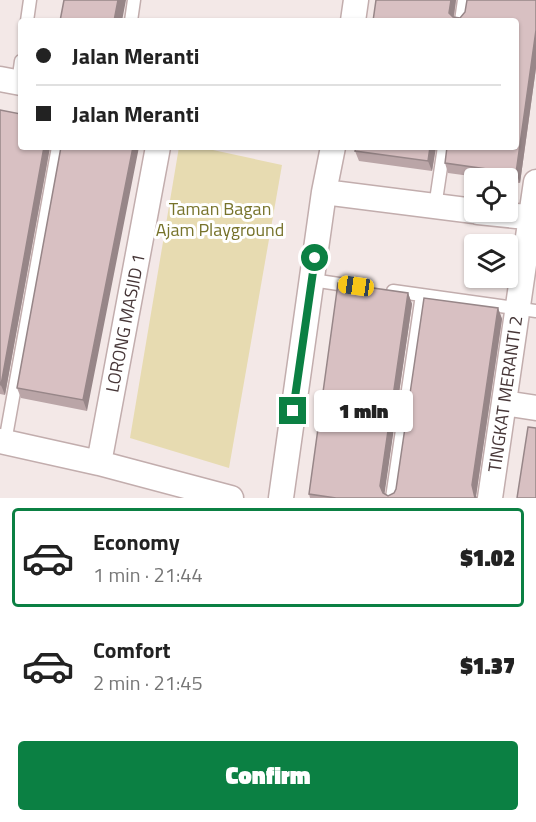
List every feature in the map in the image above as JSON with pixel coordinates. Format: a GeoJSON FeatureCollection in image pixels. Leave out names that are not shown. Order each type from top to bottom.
{"type":"FeatureCollection","features":[{"type":"Feature","properties":{"kind":"street"},"geometry":{"type":"LineString","coordinates":[[353,18],[356,0]]}},
{"type":"Feature","properties":{"kind":"street","name":"LORONG MASJID 1"},"geometry":{"type":"LineString","coordinates":[[99,463],[157,150]]}},
{"type":"Feature","properties":{"kind":"street"},"geometry":{"type":"LineString","coordinates":[[281,498],[324,192],[332,150]]}},
{"type":"Feature","properties":{"kind":"street","name":"TINGKAT MERANTI 2"},"geometry":{"type":"LineString","coordinates":[[490,498],[504,403],[527,310],[536,182]]}},
{"type":"Feature","properties":{"kind":"street"},"geometry":{"type":"LineString","coordinates":[[324,192],[464,210]]}},
{"type":"Feature","properties":{"kind":"street"},"geometry":{"type":"LineString","coordinates":[[518,216],[533,218]]}},
{"type":"Feature","properties":{"kind":"street"},"geometry":{"type":"LineString","coordinates":[[504,403],[536,408]]}},
{"type":"Feature","properties":{"kind":"street"},"geometry":{"type":"LineString","coordinates":[[3,441],[99,463],[231,498]]}},
{"type":"Feature","properties":{"kind":"lane"},"geometry":{"type":"LineString","coordinates":[[27,18],[30,0]]}},
{"type":"Feature","properties":{"kind":"lane"},"geometry":{"type":"LineString","coordinates":[[131,18],[134,0]]}},
{"type":"Feature","properties":{"kind":"lane"},"geometry":{"type":"LineString","coordinates":[[461,18],[464,0]]}},
{"type":"Feature","properties":{"kind":"lane"},"geometry":{"type":"LineString","coordinates":[[3,441],[57,150]]}},
{"type":"Feature","properties":{"kind":"lane"},"geometry":{"type":"LineString","coordinates":[[435,207],[444,150]]}},
{"type":"Feature","properties":{"kind":"lane"},"geometry":{"type":"LineString","coordinates":[[312,280],[527,310]]}},
{"type":"Feature","properties":{"kind":"lane"},"geometry":{"type":"LineString","coordinates":[[392,498],[422,295]]}},
{"type":"Feature","properties":{"kind":"green space","name":"Taman Bagan Ajam Playground"},"geometry":{"type":"Polygon","coordinates":[[[178,150],[213,150],[282,165],[229,468],[130,438],[178,150]]]}},
{"type":"Feature","properties":{"kind":"building"},"geometry":{"type":"Polygon","coordinates":[[[64,0],[118,0],[115,18],[61,18],[64,0]]]}},
{"type":"Feature","properties":{"kind":"building"},"geometry":{"type":"Polygon","coordinates":[[[376,0],[451,0],[449,13],[453,17],[460,18],[373,18],[376,0]]]}},
{"type":"Feature","properties":{"kind":"building"},"geometry":{"type":"Polygon","coordinates":[[[467,0],[536,0],[536,30],[517,168],[480,168],[445,163],[447,150],[519,150],[519,18],[460,18],[465,12],[467,0]]]}},
{"type":"Feature","properties":{"kind":"building"},"geometry":{"type":"Polygon","coordinates":[[[0,110],[18,113],[18,150],[43,150],[0,384],[0,110]]]}},
{"type":"Feature","properties":{"kind":"building"},"geometry":{"type":"Polygon","coordinates":[[[60,150],[132,150],[83,400],[17,388],[60,150]]]}},
{"type":"Feature","properties":{"kind":"building"},"geometry":{"type":"Polygon","coordinates":[[[355,150],[430,150],[428,161],[355,150]]]}},
{"type":"Feature","properties":{"kind":"building"},"geometry":{"type":"Polygon","coordinates":[[[338,283],[408,293],[380,486],[383,493],[388,496],[396,489],[424,298],[498,308],[472,485],[475,498],[336,498],[309,494],[338,283]]]}},
{"type":"Feature","properties":{"kind":"building"},"geometry":{"type":"Polygon","coordinates":[[[528,427],[536,428],[536,498],[517,498],[528,427]]]}},
{"type":"Feature","properties":{"kind":"route"},"geometry":{"type":"LineString","coordinates":[[293,411],[315,258]]}}]}
